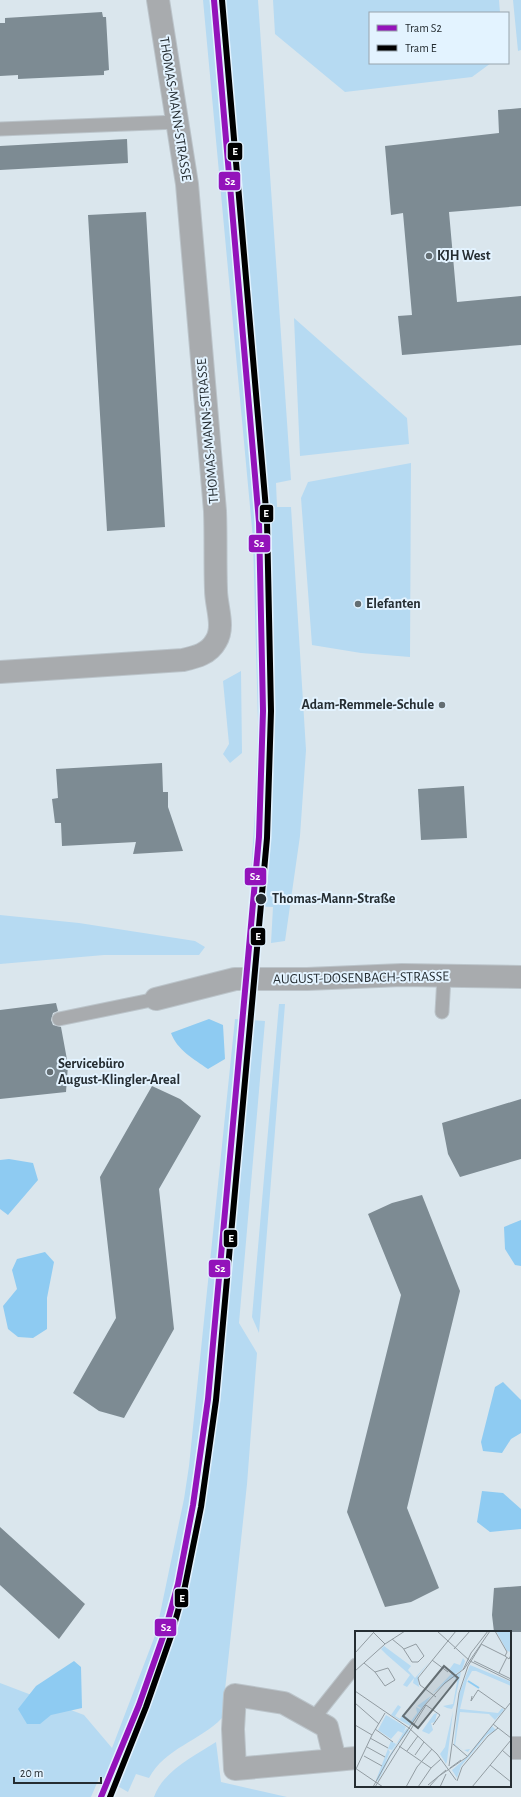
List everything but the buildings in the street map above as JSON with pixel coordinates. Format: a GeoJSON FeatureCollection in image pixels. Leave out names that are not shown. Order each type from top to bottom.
{"type":"FeatureCollection","features":[{"type":"Feature","properties":{"kind":"street","name":"THOMAS-MANN-STRASSE"},"geometry":{"type":"LineString","coordinates":[[0,672],[183,660],[196,657],[206,652],[217,640],[219,622],[216,592],[217,552],[215,511],[187,184],[158,0]]}},
{"type":"Feature","properties":{"kind":"street","name":"AUGUST-DOSENBACH-STRASSE"},"geometry":{"type":"LineString","coordinates":[[156,999],[235,979],[307,979],[402,975],[444,977],[521,977]]}},
{"type":"Feature","properties":{"kind":"street"},"geometry":{"type":"LineString","coordinates":[[335,1760],[327,1727],[284,1703],[235,1695],[233,1730],[234,1769],[335,1760],[355,1758]]}},
{"type":"Feature","properties":{"kind":"lane"},"geometry":{"type":"LineString","coordinates":[[0,129],[178,122]]}},
{"type":"Feature","properties":{"kind":"lane"},"geometry":{"type":"LineString","coordinates":[[442,1012],[444,977]]}},
{"type":"Feature","properties":{"kind":"lane"},"geometry":{"type":"LineString","coordinates":[[59,1019],[156,999]]}},
{"type":"Feature","properties":{"kind":"lane"},"geometry":{"type":"LineString","coordinates":[[313,1719],[355,1666]]}},
{"type":"Feature","properties":{"kind":"shaded area"},"geometry":{"type":"Polygon","coordinates":[[[203,0],[258,0],[291,480],[276,483],[277,507],[291,507],[306,750],[300,836],[285,941],[271,943],[273,907],[249,906],[255,811],[258,722],[253,539],[203,0]]]}},
{"type":"Feature","properties":{"kind":"shaded area"},"geometry":{"type":"Polygon","coordinates":[[[273,0],[499,0],[500,12],[369,12],[369,64],[490,64],[472,77],[345,92],[275,34],[273,0]]]}},
{"type":"Feature","properties":{"kind":"shaded area"},"geometry":{"type":"Polygon","coordinates":[[[513,0],[521,0],[521,50],[518,51],[513,0]]]}},
{"type":"Feature","properties":{"kind":"shaded area"},"geometry":{"type":"Polygon","coordinates":[[[294,318],[407,418],[409,444],[300,456],[294,318]]]}},
{"type":"Feature","properties":{"kind":"shaded area"},"geometry":{"type":"Polygon","coordinates":[[[411,463],[410,657],[361,653],[312,645],[301,498],[308,482],[411,463]]]}},
{"type":"Feature","properties":{"kind":"shaded area"},"geometry":{"type":"Polygon","coordinates":[[[241,671],[242,753],[230,763],[223,754],[229,744],[223,681],[241,671]]]}},
{"type":"Feature","properties":{"kind":"shaded area"},"geometry":{"type":"Polygon","coordinates":[[[0,915],[79,923],[195,941],[205,947],[199,955],[104,955],[0,964],[0,915]]]}},
{"type":"Feature","properties":{"kind":"shaded area"},"geometry":{"type":"Polygon","coordinates":[[[279,1004],[285,1004],[259,1333],[252,1317],[279,1004]]]}},
{"type":"Feature","properties":{"kind":"shaded area"},"geometry":{"type":"Polygon","coordinates":[[[209,1019],[223,1025],[225,1059],[208,1069],[182,1049],[177,1044],[171,1033],[209,1019]]]}},
{"type":"Feature","properties":{"kind":"shaded area"},"geometry":{"type":"Polygon","coordinates":[[[235,1019],[265,1021],[239,1323],[257,1353],[247,1484],[222,1718],[204,1733],[164,1759],[149,1778],[136,1774],[128,1792],[100,1776],[91,1797],[0,1797],[0,1683],[84,1715],[112,1748],[156,1633],[184,1499],[189,1466],[235,1019]]]}},
{"type":"Feature","properties":{"kind":"shaded area"},"geometry":{"type":"Polygon","coordinates":[[[9,1159],[33,1163],[38,1180],[8,1215],[0,1209],[0,1160],[9,1159]]]}},
{"type":"Feature","properties":{"kind":"shaded area"},"geometry":{"type":"Polygon","coordinates":[[[521,1220],[521,1266],[515,1265],[505,1249],[504,1227],[521,1220]]]}},
{"type":"Feature","properties":{"kind":"shaded area"},"geometry":{"type":"Polygon","coordinates":[[[45,1252],[54,1262],[47,1298],[47,1329],[33,1338],[18,1337],[8,1329],[3,1306],[17,1289],[12,1270],[17,1259],[45,1252]]]}},
{"type":"Feature","properties":{"kind":"shaded area"},"geometry":{"type":"Polygon","coordinates":[[[503,1382],[521,1400],[521,1433],[511,1439],[502,1453],[483,1451],[481,1442],[495,1387],[503,1382]]]}},
{"type":"Feature","properties":{"kind":"shaded area"},"geometry":{"type":"Polygon","coordinates":[[[482,1491],[503,1493],[521,1509],[521,1529],[490,1532],[477,1522],[482,1491]]]}},
{"type":"Feature","properties":{"kind":"shaded area"},"geometry":{"type":"Polygon","coordinates":[[[74,1661],[81,1667],[82,1708],[51,1715],[40,1724],[27,1724],[18,1709],[36,1686],[74,1661]]]}},
{"type":"Feature","properties":{"kind":"shaded area"},"geometry":{"type":"Polygon","coordinates":[[[216,1742],[221,1782],[287,1797],[154,1797],[164,1779],[180,1765],[216,1742]]]}},
{"type":"Feature","properties":{"kind":"tram line","name":"S2"},"geometry":{"type":"LineString","coordinates":[[101,1797],[139,1705],[164,1634],[178,1584],[193,1505],[208,1399],[259,837],[263,711],[259,522],[214,0]]}},
{"type":"Feature","properties":{"kind":"tram line","name":"E"},"geometry":{"type":"LineString","coordinates":[[110,1797],[146,1707],[171,1636],[185,1586],[201,1507],[216,1400],[267,838],[271,711],[267,521],[222,0]]}},
{"type":"Feature","properties":{"kind":"place","name":"KJH West"},"geometry":{"type":"Point","coordinates":[429,256]}},
{"type":"Feature","properties":{"kind":"place","name":"Elefanten"},"geometry":{"type":"Point","coordinates":[358,604]}},
{"type":"Feature","properties":{"kind":"place","name":"Adam-Remmele-Schule"},"geometry":{"type":"Point","coordinates":[442,705]}},
{"type":"Feature","properties":{"kind":"place","name":"Thomas-Mann-Straße"},"geometry":{"type":"Point","coordinates":[261,899]}},
{"type":"Feature","properties":{"kind":"place","name":"Servicebüro August-Klingler-Areal"},"geometry":{"type":"Point","coordinates":[50,1072]}}]}
